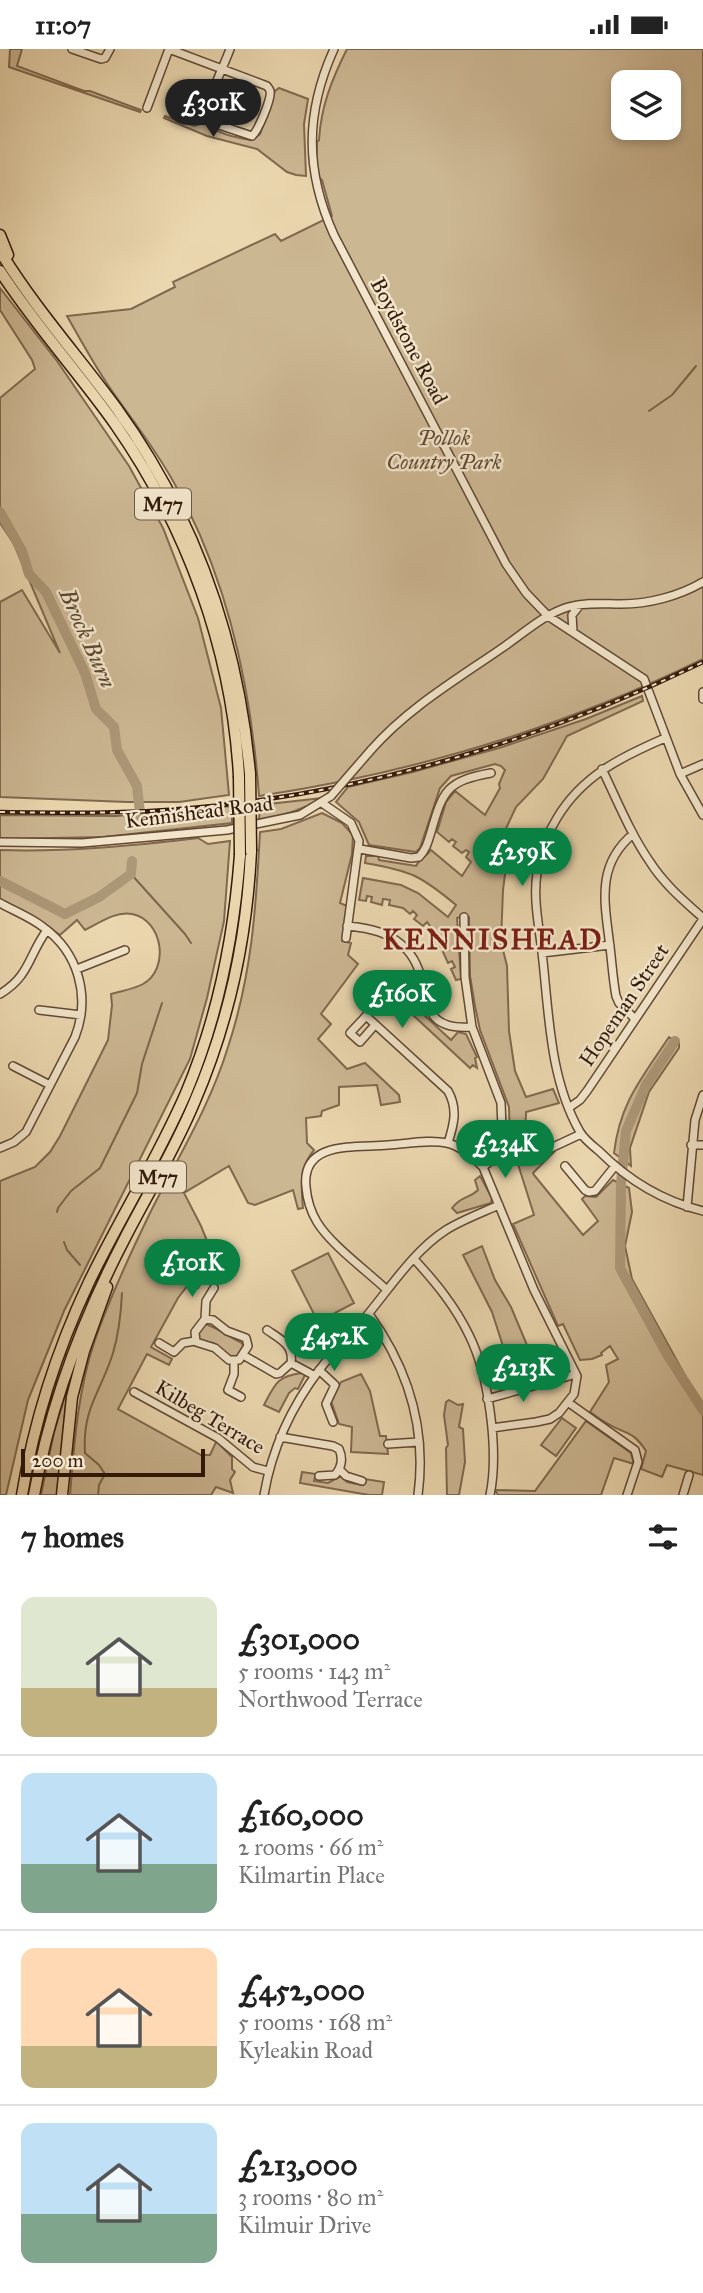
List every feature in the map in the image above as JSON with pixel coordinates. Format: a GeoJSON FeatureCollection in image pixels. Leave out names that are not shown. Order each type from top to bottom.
{"type":"FeatureCollection","features":[{"type":"Feature","properties":{"kind":"highway"},"geometry":{"type":"LineString","coordinates":[[0,235],[15,275]]}},
{"type":"Feature","properties":{"kind":"highway","name":"M77"},"geometry":{"type":"LineString","coordinates":[[0,251],[15,275],[117,409],[151,460],[195,546],[224,627],[240,696],[251,851],[239,958],[219,1038],[184,1127],[124,1238],[88,1314],[63,1377],[49,1424],[34,1495]]}},
{"type":"Feature","properties":{"kind":"highway","name":"M77"},"geometry":{"type":"LineString","coordinates":[[0,272],[116,426],[136,455],[171,518],[199,584],[220,653],[244,775],[240,855],[228,953],[199,1059],[163,1144],[90,1280],[69,1329],[50,1377],[20,1495]]}},
{"type":"Feature","properties":{"kind":"highway","name":"M77"},"geometry":{"type":"LineString","coordinates":[[62,1495],[67,1425],[75,1383],[124,1238]]}},
{"type":"Feature","properties":{"kind":"street"},"geometry":{"type":"LineString","coordinates":[[72,49],[101,59],[105,58],[110,49]]}},
{"type":"Feature","properties":{"kind":"street"},"geometry":{"type":"LineString","coordinates":[[147,108],[169,49],[222,70],[267,86],[271,94],[257,131],[252,136],[208,121],[206,113],[222,70],[230,49]]}},
{"type":"Feature","properties":{"kind":"street","name":"Boydstone Road"},"geometry":{"type":"LineString","coordinates":[[334,49],[316,101],[312,128],[312,164],[319,199],[334,235],[498,550],[526,593],[548,616],[644,679],[680,774],[703,815]]}},
{"type":"Feature","properties":{"kind":"street","name":"Kennishead Road"},"geometry":{"type":"LineString","coordinates":[[0,842],[82,843],[227,829],[300,815],[331,796],[403,718],[548,616],[567,607],[580,605],[640,603],[682,592],[703,582]]}},
{"type":"Feature","properties":{"kind":"street"},"geometry":{"type":"LineString","coordinates":[[573,632],[572,615],[580,605]]}},
{"type":"Feature","properties":{"kind":"street"},"geometry":{"type":"LineString","coordinates":[[703,692],[703,699]]}},
{"type":"Feature","properties":{"kind":"street"},"geometry":{"type":"LineString","coordinates":[[665,738],[602,769],[567,802],[540,855],[536,894],[551,1043],[556,1066],[581,1134],[612,1164],[655,1195],[703,1212]]}},
{"type":"Feature","properties":{"kind":"street"},"geometry":{"type":"LineString","coordinates":[[680,774],[703,764]]}},
{"type":"Feature","properties":{"kind":"street"},"geometry":{"type":"LineString","coordinates":[[602,769],[633,834],[656,871],[703,919]]}},
{"type":"Feature","properties":{"kind":"street"},"geometry":{"type":"LineString","coordinates":[[360,849],[419,857],[426,846],[443,795],[461,779],[491,773]]}},
{"type":"Feature","properties":{"kind":"street"},"geometry":{"type":"LineString","coordinates":[[322,803],[351,823],[356,831],[360,849],[346,937]]}},
{"type":"Feature","properties":{"kind":"street"},"geometry":{"type":"LineString","coordinates":[[633,834],[612,860],[603,895],[616,996],[635,1019]]}},
{"type":"Feature","properties":{"kind":"street"},"geometry":{"type":"LineString","coordinates":[[0,903],[47,930],[64,946],[76,969],[82,991],[81,1015],[75,1037],[26,1132],[14,1142],[0,1148]]}},
{"type":"Feature","properties":{"kind":"street"},"geometry":{"type":"LineString","coordinates":[[464,917],[465,977],[472,1027],[501,1103],[502,1129],[509,1155]]}},
{"type":"Feature","properties":{"kind":"street","name":"Hopeman Street"},"geometry":{"type":"LineString","coordinates":[[570,1107],[584,1096],[703,919]]}},
{"type":"Feature","properties":{"kind":"street"},"geometry":{"type":"LineString","coordinates":[[347,926],[372,929],[400,944],[418,967],[428,1009],[433,1018],[454,1029],[472,1027]]}},
{"type":"Feature","properties":{"kind":"street"},"geometry":{"type":"LineString","coordinates":[[0,995],[15,985],[24,974],[36,946],[47,930]]}},
{"type":"Feature","properties":{"kind":"street"},"geometry":{"type":"LineString","coordinates":[[542,954],[610,945]]}},
{"type":"Feature","properties":{"kind":"street"},"geometry":{"type":"LineString","coordinates":[[76,969],[125,950]]}},
{"type":"Feature","properties":{"kind":"street"},"geometry":{"type":"LineString","coordinates":[[39,1010],[81,1015]]}},
{"type":"Feature","properties":{"kind":"street"},"geometry":{"type":"LineString","coordinates":[[375,1025],[448,1091],[454,1102],[454,1125],[448,1143]]}},
{"type":"Feature","properties":{"kind":"street"},"geometry":{"type":"LineString","coordinates":[[13,1066],[50,1085]]}},
{"type":"Feature","properties":{"kind":"street"},"geometry":{"type":"LineString","coordinates":[[687,1207],[691,1145],[703,1095]]}},
{"type":"Feature","properties":{"kind":"street"},"geometry":{"type":"LineString","coordinates":[[483,1167],[495,1158],[551,1149],[581,1134]]}},
{"type":"Feature","properties":{"kind":"street"},"geometry":{"type":"LineString","coordinates":[[387,1290],[317,1223],[307,1197],[305,1178],[308,1166],[315,1155],[331,1149],[448,1143],[471,1156],[483,1167],[534,1290],[576,1374],[569,1403],[550,1419],[492,1428]]}},
{"type":"Feature","properties":{"kind":"street"},"geometry":{"type":"LineString","coordinates":[[691,1145],[703,1145]]}},
{"type":"Feature","properties":{"kind":"street"},"geometry":{"type":"LineString","coordinates":[[566,1172],[584,1190],[590,1192],[595,1191],[612,1164]]}},
{"type":"Feature","properties":{"kind":"street"},"geometry":{"type":"LineString","coordinates":[[264,1495],[279,1437],[317,1373],[387,1290],[446,1230],[499,1205]]}},
{"type":"Feature","properties":{"kind":"street"},"geometry":{"type":"LineString","coordinates":[[415,1260],[440,1287],[470,1337],[488,1399],[492,1428],[494,1459],[490,1495]]}},
{"type":"Feature","properties":{"kind":"street"},"geometry":{"type":"LineString","coordinates":[[195,1341],[195,1332],[205,1319],[206,1301],[214,1288]]}},
{"type":"Feature","properties":{"kind":"street"},"geometry":{"type":"LineString","coordinates":[[369,1314],[385,1336],[405,1375],[415,1411],[420,1480],[418,1495]]}},
{"type":"Feature","properties":{"kind":"street"},"geometry":{"type":"LineString","coordinates":[[159,1343],[174,1352],[183,1343],[195,1341],[215,1349],[227,1359],[239,1360],[248,1346],[246,1338],[227,1331],[213,1320],[205,1319]]}},
{"type":"Feature","properties":{"kind":"street"},"geometry":{"type":"LineString","coordinates":[[243,1355],[276,1374],[291,1363],[289,1345],[267,1330]]}},
{"type":"Feature","properties":{"kind":"street"},"geometry":{"type":"LineString","coordinates":[[234,1361],[234,1374],[228,1390],[241,1397]]}},
{"type":"Feature","properties":{"kind":"street"},"geometry":{"type":"LineString","coordinates":[[291,1363],[317,1373],[335,1385],[326,1404],[333,1422]]}},
{"type":"Feature","properties":{"kind":"street"},"geometry":{"type":"LineString","coordinates":[[488,1399],[576,1374]]}},
{"type":"Feature","properties":{"kind":"street","name":"Kilbeg Terrace"},"geometry":{"type":"LineString","coordinates":[[134,1392],[218,1438],[253,1467],[268,1472]]}},
{"type":"Feature","properties":{"kind":"street"},"geometry":{"type":"LineString","coordinates":[[569,1403],[635,1450],[638,1462],[627,1495]]}},
{"type":"Feature","properties":{"kind":"street"},"geometry":{"type":"LineString","coordinates":[[279,1437],[339,1449],[342,1456],[340,1470],[335,1475],[319,1476]]}},
{"type":"Feature","properties":{"kind":"street"},"geometry":{"type":"LineString","coordinates":[[387,1444],[418,1442]]}},
{"type":"Feature","properties":{"kind":"street"},"geometry":{"type":"LineString","coordinates":[[340,1470],[346,1476],[362,1481]]}},
{"type":"Feature","properties":{"kind":"street"},"geometry":{"type":"LineString","coordinates":[[682,1495],[689,1475]]}},
{"type":"Feature","properties":{"kind":"green space"},"geometry":{"type":"Polygon","coordinates":[[[10,49],[22,49],[17,66],[141,110],[140,112],[9,67],[10,49]]]}},
{"type":"Feature","properties":{"kind":"green space","name":"Pollok Country Park"},"geometry":{"type":"Polygon","coordinates":[[[347,49],[703,49],[703,659],[596,706],[486,744],[373,774],[259,796],[243,674],[234,634],[209,555],[166,468],[102,377],[67,316],[131,309],[175,287],[173,282],[275,234],[281,241],[332,216],[322,180],[316,175],[317,142],[328,93],[347,49]]]}},
{"type":"Feature","properties":{"kind":"green space"},"geometry":{"type":"Polygon","coordinates":[[[279,88],[308,99],[304,124],[306,176],[287,172],[257,149],[207,136],[164,118],[165,116],[194,126],[204,123],[226,135],[251,140],[260,134],[275,91],[279,88]]]}},
{"type":"Feature","properties":{"kind":"green space"},"geometry":{"type":"Polygon","coordinates":[[[0,288],[57,361],[129,466],[163,528],[198,618],[221,708],[229,795],[179,802],[0,797],[0,602],[22,590],[60,653],[14,544],[0,523],[0,398],[35,369],[0,310],[0,288]]]}},
{"type":"Feature","properties":{"kind":"green space"},"geometry":{"type":"Polygon","coordinates":[[[642,696],[643,701],[567,736],[543,779],[516,807],[502,837],[509,843],[503,890],[501,942],[507,966],[509,1031],[515,1071],[526,1097],[553,1089],[559,1103],[526,1112],[523,1148],[510,1138],[509,1107],[480,1030],[470,976],[469,917],[465,915],[457,918],[461,979],[456,980],[451,969],[455,967],[452,961],[448,963],[443,952],[447,950],[444,945],[440,947],[435,936],[427,930],[430,926],[427,922],[423,926],[414,919],[417,915],[413,911],[410,914],[403,908],[389,905],[390,900],[383,899],[382,905],[371,902],[372,897],[367,896],[366,901],[359,900],[363,878],[401,885],[418,893],[448,917],[456,905],[433,887],[405,872],[365,863],[366,856],[378,856],[379,860],[416,866],[431,850],[462,876],[471,862],[466,857],[469,852],[466,850],[462,853],[453,846],[456,842],[452,839],[449,842],[437,832],[446,802],[455,791],[485,815],[500,788],[505,770],[495,764],[451,776],[440,788],[420,848],[416,852],[369,845],[359,822],[336,802],[348,787],[499,748],[586,719],[642,696]]]}},
{"type":"Feature","properties":{"kind":"green space"},"geometry":{"type":"Polygon","coordinates":[[[322,798],[292,812],[259,820],[260,805],[322,798]]]}},
{"type":"Feature","properties":{"kind":"green space"},"geometry":{"type":"Polygon","coordinates":[[[232,806],[232,823],[103,837],[0,839],[0,815],[116,816],[232,806]]]}},
{"type":"Feature","properties":{"kind":"green space"},"geometry":{"type":"Polygon","coordinates":[[[322,813],[342,823],[353,835],[352,854],[340,903],[347,906],[342,941],[351,943],[348,955],[358,964],[321,1014],[331,1024],[318,1039],[347,1069],[365,1063],[399,1095],[400,1102],[381,1105],[377,1085],[339,1087],[339,1105],[322,1111],[321,1116],[306,1118],[307,1143],[314,1150],[303,1170],[303,1208],[298,1209],[293,1190],[255,1205],[248,1203],[229,1166],[184,1193],[212,1253],[203,1270],[212,1284],[203,1280],[198,1288],[188,1285],[178,1298],[151,1347],[172,1359],[169,1365],[147,1354],[118,1409],[201,1455],[210,1455],[216,1442],[218,1443],[232,1457],[232,1469],[235,1472],[230,1480],[233,1493],[216,1487],[211,1495],[70,1495],[80,1399],[94,1343],[136,1243],[212,1090],[236,1020],[252,941],[260,832],[281,829],[322,813]]]}},
{"type":"Feature","properties":{"kind":"green space"},"geometry":{"type":"Polygon","coordinates":[[[198,838],[208,844],[230,841],[224,921],[190,1059],[64,1311],[28,1400],[6,1495],[0,1495],[0,1181],[35,1167],[50,1152],[108,1040],[111,994],[143,984],[152,977],[160,957],[156,935],[151,925],[132,914],[113,916],[85,930],[77,920],[60,935],[30,914],[0,899],[0,850],[99,848],[198,838]]]}},
{"type":"Feature","properties":{"kind":"green space"},"geometry":{"type":"Polygon","coordinates":[[[417,985],[423,1014],[451,1040],[458,1032],[466,1034],[477,1057],[477,1068],[473,1065],[470,1068],[400,1003],[417,985]]]}},
{"type":"Feature","properties":{"kind":"green space"},"geometry":{"type":"Polygon","coordinates":[[[669,1037],[679,1043],[679,1048],[649,1092],[630,1148],[631,1166],[614,1153],[621,1119],[641,1078],[669,1037]]]}},
{"type":"Feature","properties":{"kind":"green space"},"geometry":{"type":"Polygon","coordinates":[[[553,1153],[533,1173],[583,1235],[598,1221],[582,1199],[585,1196],[596,1197],[613,1180],[629,1188],[632,1212],[625,1246],[632,1279],[703,1408],[703,1475],[667,1465],[662,1477],[641,1469],[646,1451],[637,1440],[590,1412],[609,1382],[606,1365],[618,1359],[610,1346],[602,1355],[580,1360],[563,1324],[558,1326],[513,1224],[534,1215],[517,1161],[553,1153]]]}},
{"type":"Feature","properties":{"kind":"green space"},"geometry":{"type":"Polygon","coordinates":[[[480,1176],[492,1198],[491,1203],[457,1213],[452,1208],[478,1190],[475,1180],[480,1176]]]}},
{"type":"Feature","properties":{"kind":"green space"},"geometry":{"type":"Polygon","coordinates":[[[482,1246],[535,1364],[530,1365],[527,1359],[518,1362],[519,1368],[511,1371],[492,1312],[463,1255],[482,1246]]]}},
{"type":"Feature","properties":{"kind":"green space"},"geometry":{"type":"Polygon","coordinates":[[[328,1253],[354,1303],[318,1322],[292,1271],[328,1253]]]}},
{"type":"Feature","properties":{"kind":"green space"},"geometry":{"type":"Polygon","coordinates":[[[204,1324],[242,1343],[237,1356],[231,1357],[213,1343],[198,1340],[198,1333],[204,1324]]]}},
{"type":"Feature","properties":{"kind":"green space"},"geometry":{"type":"Polygon","coordinates":[[[302,1373],[305,1375],[298,1389],[295,1388],[289,1393],[279,1412],[264,1405],[278,1382],[287,1376],[302,1373]]]}},
{"type":"Feature","properties":{"kind":"green space"},"geometry":{"type":"Polygon","coordinates":[[[361,1374],[370,1391],[380,1436],[386,1436],[388,1454],[351,1452],[352,1427],[339,1424],[331,1401],[341,1382],[361,1374]]]}},
{"type":"Feature","properties":{"kind":"green space"},"geometry":{"type":"Polygon","coordinates":[[[71,1376],[57,1495],[41,1495],[54,1433],[71,1376]]]}},
{"type":"Feature","properties":{"kind":"green space"},"geometry":{"type":"Polygon","coordinates":[[[449,1400],[458,1405],[463,1404],[459,1427],[463,1429],[465,1462],[459,1495],[447,1495],[448,1445],[444,1415],[446,1402],[449,1400]]]}},
{"type":"Feature","properties":{"kind":"green space"},"geometry":{"type":"Polygon","coordinates":[[[562,1418],[576,1428],[556,1456],[541,1445],[562,1418]]]}},
{"type":"Feature","properties":{"kind":"green space"},"geometry":{"type":"Polygon","coordinates":[[[586,1421],[631,1453],[634,1464],[614,1458],[601,1495],[498,1495],[495,1490],[535,1491],[586,1421]]]}},
{"type":"Feature","properties":{"kind":"green space"},"geometry":{"type":"Polygon","coordinates":[[[302,1472],[316,1474],[314,1481],[328,1483],[341,1476],[347,1482],[363,1485],[365,1479],[384,1482],[382,1495],[300,1483],[302,1472]]]}},
{"type":"Feature","properties":{"kind":"waterway"},"geometry":{"type":"LineString","coordinates":[[649,411],[672,395],[696,366]]}},
{"type":"Feature","properties":{"kind":"waterway","name":"Brock Burn"},"geometry":{"type":"LineString","coordinates":[[0,512],[22,551],[29,574],[46,592],[85,673],[96,709],[114,727],[117,750],[137,786],[141,822]]}},
{"type":"Feature","properties":{"kind":"waterway","name":"Brock Burn"},"geometry":{"type":"LineString","coordinates":[[0,881],[65,914],[99,897],[131,874],[132,861]]}},
{"type":"Feature","properties":{"kind":"waterway"},"geometry":{"type":"LineString","coordinates":[[131,874],[191,943]]}},
{"type":"Feature","properties":{"kind":"waterway"},"geometry":{"type":"LineString","coordinates":[[57,1212],[71,1191],[100,1168],[137,1093],[142,1064],[162,1003]]}},
{"type":"Feature","properties":{"kind":"waterway"},"geometry":{"type":"LineString","coordinates":[[675,1041],[646,1085],[626,1131],[621,1183],[620,1268],[668,1356],[703,1410]]}},
{"type":"Feature","properties":{"kind":"waterway"},"geometry":{"type":"LineString","coordinates":[[64,1242],[67,1250],[80,1265]]}},
{"type":"Feature","properties":{"kind":"waterway"},"geometry":{"type":"LineString","coordinates":[[98,1495],[99,1485],[105,1474],[85,1453],[86,1424],[115,1346],[122,1293]]}},
{"type":"Feature","properties":{"kind":"railway"},"geometry":{"type":"LineString","coordinates":[[0,812],[96,813],[167,810],[257,801],[323,790],[388,776],[518,738],[643,690],[703,662]]}},
{"type":"Feature","properties":{"kind":"district","name":"KENNISHEAD"},"geometry":{"type":"Point","coordinates":[493,939]}}]}
